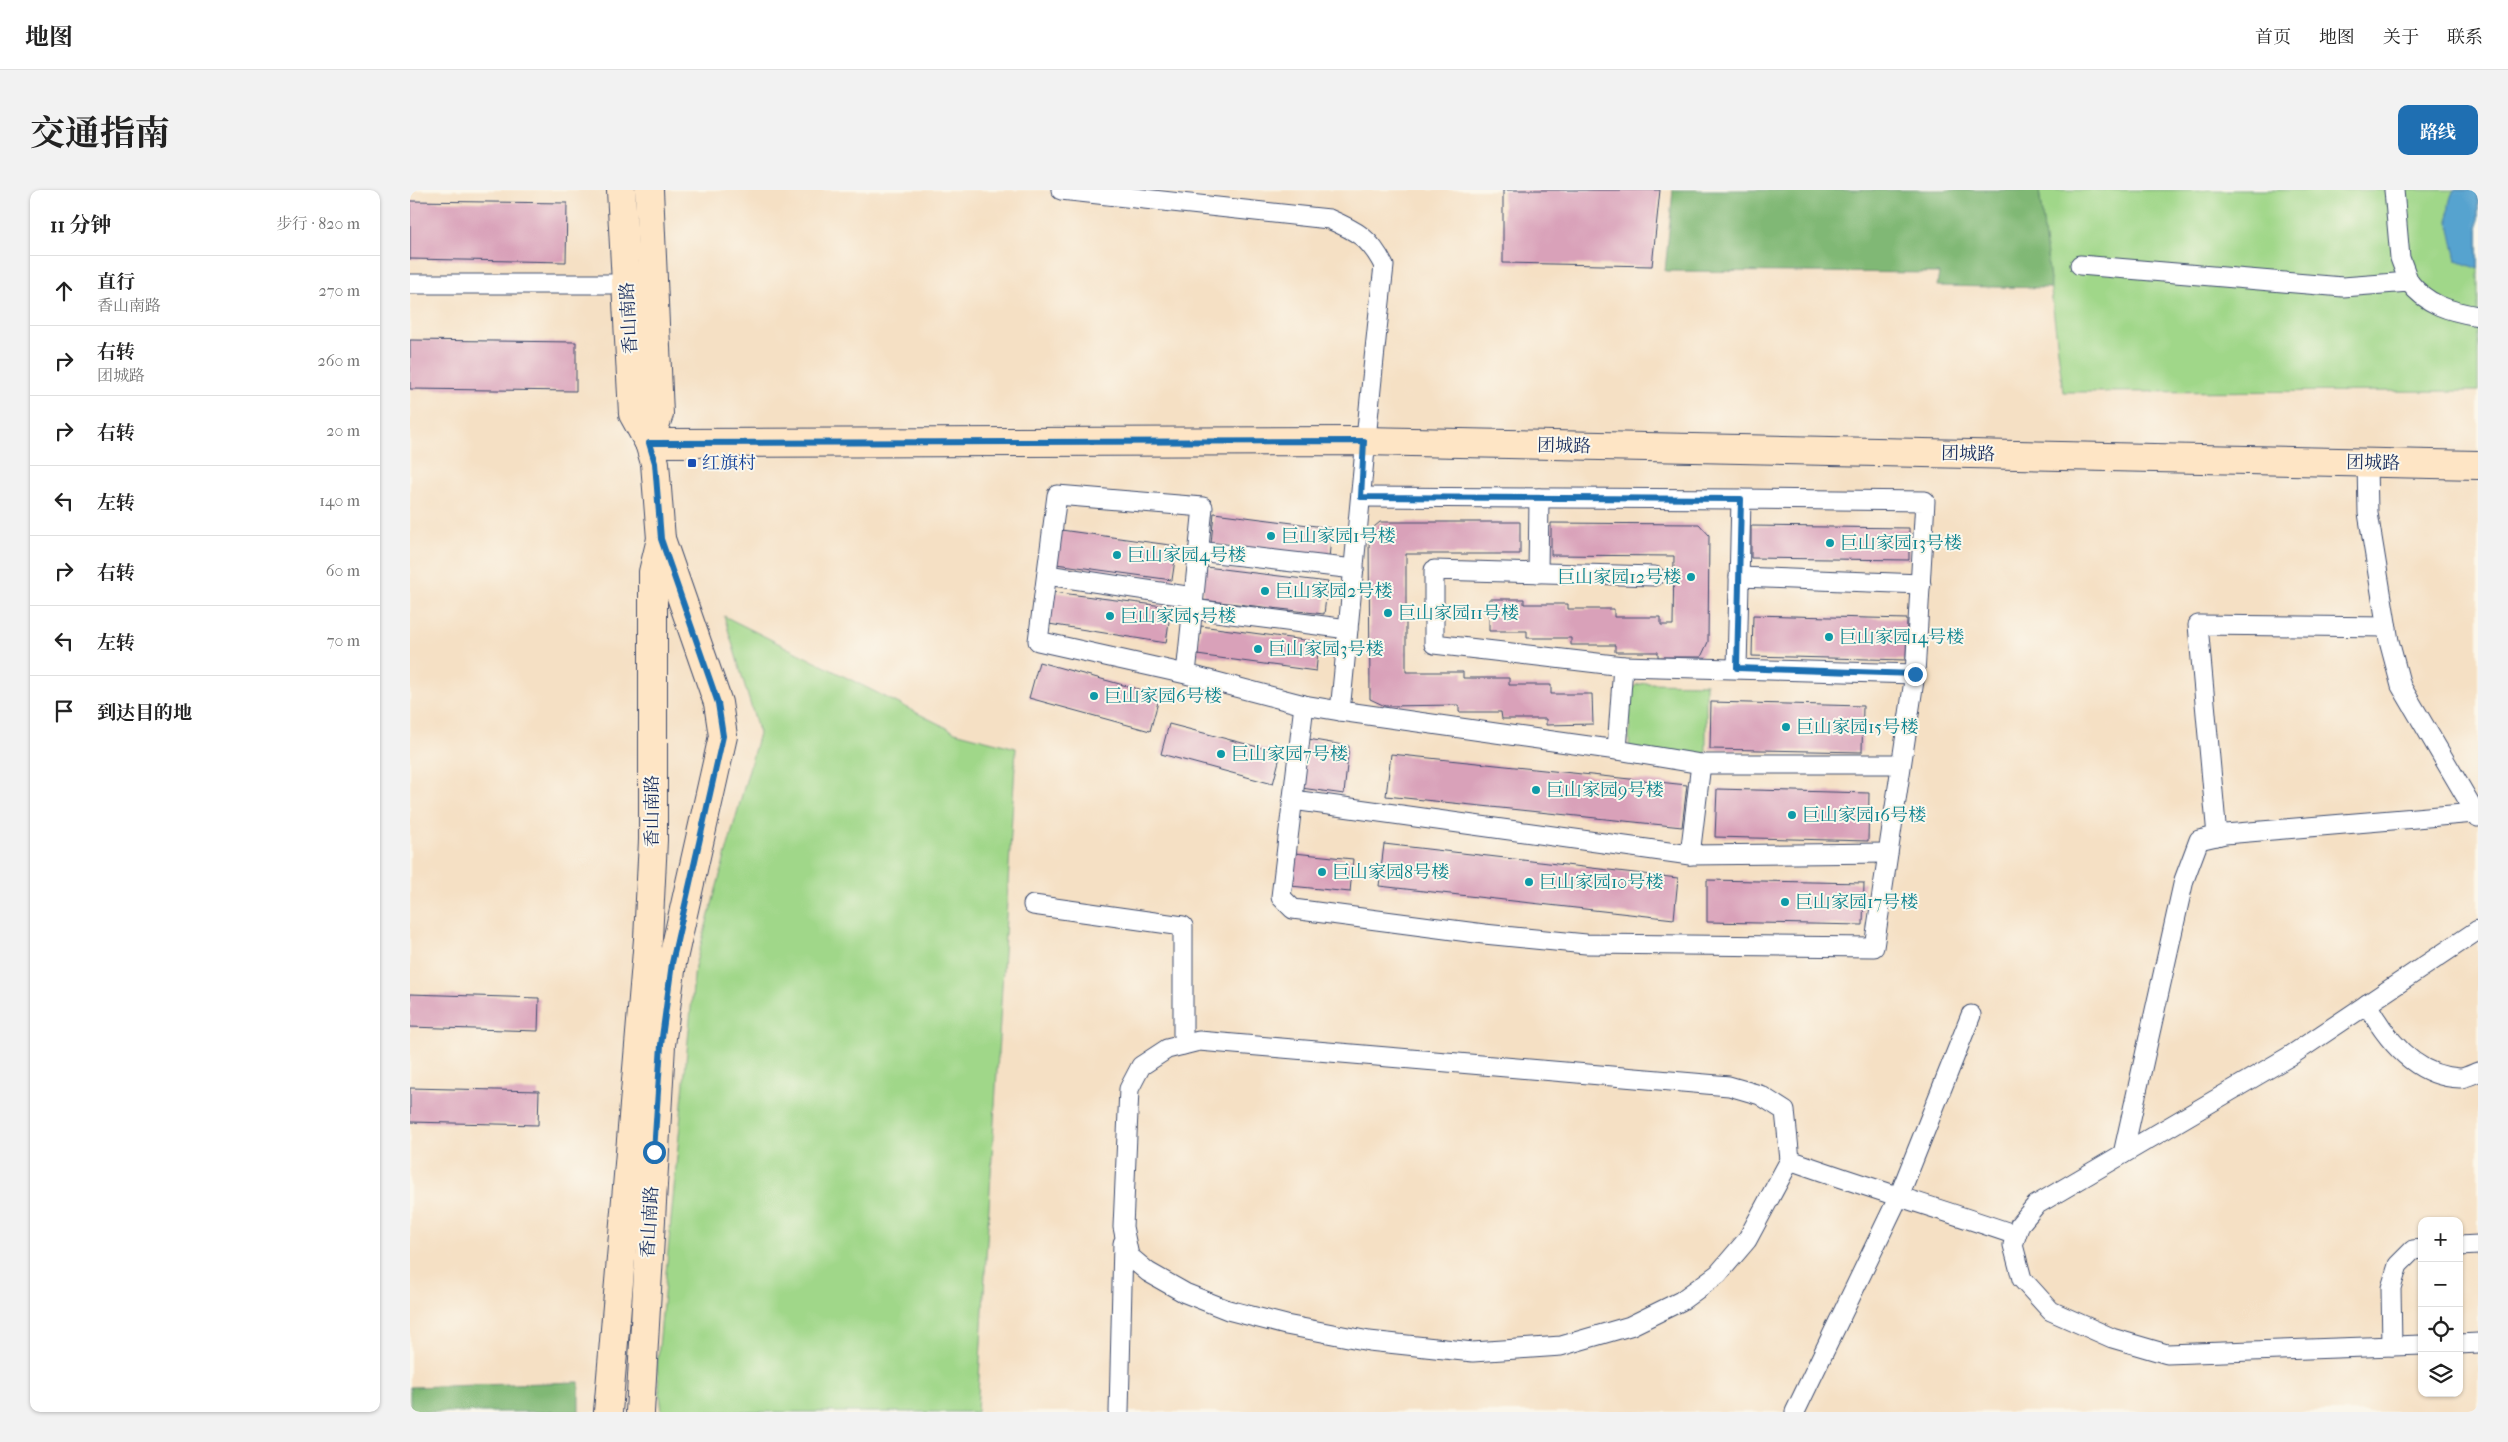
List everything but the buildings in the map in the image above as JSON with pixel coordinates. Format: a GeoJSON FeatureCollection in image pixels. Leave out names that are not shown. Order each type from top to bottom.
{"type":"FeatureCollection","features":[{"type":"Feature","properties":{"kind":"street","name":"香山南路"},"geometry":{"type":"LineString","coordinates":[[621,190],[634,414],[649,443],[655,463],[661,539],[718,703],[723,736],[672,963],[661,1045],[640,1412]]}},
{"type":"Feature","properties":{"kind":"street","name":"香山南路"},"geometry":{"type":"LineString","coordinates":[[649,190],[659,414],[649,443]]}},
{"type":"Feature","properties":{"kind":"street"},"geometry":{"type":"LineString","coordinates":[[1061,190],[1329,220],[1356,231],[1374,248],[1384,266],[1364,441],[1361,497],[1340,712]]}},
{"type":"Feature","properties":{"kind":"street"},"geometry":{"type":"LineString","coordinates":[[2394,190],[2400,258],[2409,282],[2420,296],[2452,312],[2478,316]]}},
{"type":"Feature","properties":{"kind":"street"},"geometry":{"type":"LineString","coordinates":[[2080,265],[2343,287],[2409,282]]}},
{"type":"Feature","properties":{"kind":"street"},"geometry":{"type":"LineString","coordinates":[[410,284],[627,284]]}},
{"type":"Feature","properties":{"kind":"street","name":"团城路"},"geometry":{"type":"LineString","coordinates":[[649,443],[1364,441],[2478,465]]}},
{"type":"Feature","properties":{"kind":"street"},"geometry":{"type":"LineString","coordinates":[[2123,1154],[2184,880],[2200,840],[2217,836],[2477,815],[2401,686],[2386,627],[2368,513],[2367,463]]}},
{"type":"Feature","properties":{"kind":"street"},"geometry":{"type":"LineString","coordinates":[[1186,674],[1203,507],[1057,495],[1038,641],[1186,674],[1304,705],[1340,712],[1617,750],[1702,764],[1901,764]]}},
{"type":"Feature","properties":{"kind":"street"},"geometry":{"type":"LineString","coordinates":[[1304,705],[1281,897],[1293,909],[1484,934],[1586,944],[1874,947],[1915,674],[1925,501],[1361,497]]}},
{"type":"Feature","properties":{"kind":"street"},"geometry":{"type":"LineString","coordinates":[[1538,573],[1539,498]]}},
{"type":"Feature","properties":{"kind":"street"},"geometry":{"type":"LineString","coordinates":[[1737,668],[1741,499]]}},
{"type":"Feature","properties":{"kind":"street","name":"香山南路"},"geometry":{"type":"LineString","coordinates":[[608,1412],[648,929],[653,840],[653,572],[661,539]]}},
{"type":"Feature","properties":{"kind":"street"},"geometry":{"type":"LineString","coordinates":[[1198,551],[1354,569]]}},
{"type":"Feature","properties":{"kind":"street"},"geometry":{"type":"LineString","coordinates":[[1655,576],[1434,570],[1434,644],[1623,666],[1915,674]]}},
{"type":"Feature","properties":{"kind":"street"},"geometry":{"type":"LineString","coordinates":[[1047,575],[1193,603],[1348,629]]}},
{"type":"Feature","properties":{"kind":"street"},"geometry":{"type":"LineString","coordinates":[[1740,577],[1921,584]]}},
{"type":"Feature","properties":{"kind":"street"},"geometry":{"type":"LineString","coordinates":[[2217,836],[2198,625],[2386,627]]}},
{"type":"Feature","properties":{"kind":"street"},"geometry":{"type":"LineString","coordinates":[[1617,750],[1623,666]]}},
{"type":"Feature","properties":{"kind":"street"},"geometry":{"type":"LineString","coordinates":[[1690,855],[1702,764]]}},
{"type":"Feature","properties":{"kind":"street"},"geometry":{"type":"LineString","coordinates":[[1293,800],[1690,855],[1888,853]]}},
{"type":"Feature","properties":{"kind":"street"},"geometry":{"type":"LineString","coordinates":[[1033,905],[1183,926],[1183,1046]]}},
{"type":"Feature","properties":{"kind":"street"},"geometry":{"type":"LineString","coordinates":[[2418,1345],[2167,1354],[2112,1338],[2051,1311],[2022,1279],[2013,1245],[2020,1224],[2036,1205],[2290,1056],[2478,930]]}},
{"type":"Feature","properties":{"kind":"street"},"geometry":{"type":"LineString","coordinates":[[2366,1004],[2380,1028],[2399,1050],[2427,1070],[2461,1078],[2478,1072]]}},
{"type":"Feature","properties":{"kind":"street"},"geometry":{"type":"LineString","coordinates":[[1795,1412],[1899,1196],[1970,1015]]}},
{"type":"Feature","properties":{"kind":"street"},"geometry":{"type":"LineString","coordinates":[[1119,1412],[1123,1227],[1129,1089],[1141,1066],[1167,1049],[1199,1041],[1729,1086],[1760,1094],[1785,1111],[1790,1160],[1747,1240],[1718,1274],[1681,1301],[1630,1326],[1562,1346],[1473,1352],[1369,1341],[1286,1325],[1247,1315],[1185,1294],[1148,1272],[1129,1256],[1123,1227]]}},
{"type":"Feature","properties":{"kind":"street"},"geometry":{"type":"LineString","coordinates":[[1790,1160],[1863,1186],[2016,1235]]}},
{"type":"Feature","properties":{"kind":"street"},"geometry":{"type":"LineString","coordinates":[[2463,1246],[2478,1245]]}},
{"type":"Feature","properties":{"kind":"street"},"geometry":{"type":"LineString","coordinates":[[2392,1346],[2392,1288],[2398,1265],[2413,1250],[2418,1249]]}},
{"type":"Feature","properties":{"kind":"street"},"geometry":{"type":"LineString","coordinates":[[2463,1344],[2478,1343]]}},
{"type":"Feature","properties":{"kind":"green space"},"geometry":{"type":"Polygon","coordinates":[[[1673,190],[2039,190],[2051,288],[1937,286],[1939,273],[1665,271],[1673,190]]]}},
{"type":"Feature","properties":{"kind":"green space"},"geometry":{"type":"Polygon","coordinates":[[[2039,190],[2478,190],[2478,391],[2063,392],[2039,190]]]}},
{"type":"Feature","properties":{"kind":"green space"},"geometry":{"type":"Polygon","coordinates":[[[724,616],[955,732],[1016,748],[977,1412],[662,1412],[657,1368],[695,966],[759,733],[724,616]]]}},
{"type":"Feature","properties":{"kind":"green space"},"geometry":{"type":"Polygon","coordinates":[[[1645,683],[1706,684],[1706,758],[1629,753],[1630,691],[1636,685],[1645,683]]]}},
{"type":"Feature","properties":{"kind":"green space"},"geometry":{"type":"Polygon","coordinates":[[[579,1382],[579,1412],[410,1412],[410,1387],[579,1382]]]}},
{"type":"Feature","properties":{"kind":"water"},"geometry":{"type":"Polygon","coordinates":[[[2454,190],[2478,190],[2478,269],[2457,261],[2449,215],[2449,206],[2454,190]]]}},
{"type":"Feature","properties":{"kind":"place","name":"红旗村"},"geometry":{"type":"Point","coordinates":[692,463]}},
{"type":"Feature","properties":{"kind":"place","name":"巨山家园1号楼"},"geometry":{"type":"Point","coordinates":[1271,536]}},
{"type":"Feature","properties":{"kind":"place","name":"巨山家园13号楼"},"geometry":{"type":"Point","coordinates":[1830,543]}},
{"type":"Feature","properties":{"kind":"place","name":"巨山家园4号楼"},"geometry":{"type":"Point","coordinates":[1117,555]}},
{"type":"Feature","properties":{"kind":"place","name":"巨山家园12号楼"},"geometry":{"type":"Point","coordinates":[1691,577]}},
{"type":"Feature","properties":{"kind":"place","name":"巨山家园2号楼"},"geometry":{"type":"Point","coordinates":[1265,591]}},
{"type":"Feature","properties":{"kind":"place","name":"巨山家园11号楼"},"geometry":{"type":"Point","coordinates":[1388,613]}},
{"type":"Feature","properties":{"kind":"place","name":"巨山家园5号楼"},"geometry":{"type":"Point","coordinates":[1110,616]}},
{"type":"Feature","properties":{"kind":"place","name":"巨山家园14号楼"},"geometry":{"type":"Point","coordinates":[1829,637]}},
{"type":"Feature","properties":{"kind":"place","name":"巨山家园3号楼"},"geometry":{"type":"Point","coordinates":[1258,649]}},
{"type":"Feature","properties":{"kind":"place","name":"巨山家园6号楼"},"geometry":{"type":"Point","coordinates":[1094,696]}},
{"type":"Feature","properties":{"kind":"place","name":"巨山家园15号楼"},"geometry":{"type":"Point","coordinates":[1786,727]}},
{"type":"Feature","properties":{"kind":"place","name":"巨山家园7号楼"},"geometry":{"type":"Point","coordinates":[1221,754]}},
{"type":"Feature","properties":{"kind":"place","name":"巨山家园9号楼"},"geometry":{"type":"Point","coordinates":[1536,790]}},
{"type":"Feature","properties":{"kind":"place","name":"巨山家园16号楼"},"geometry":{"type":"Point","coordinates":[1792,815]}},
{"type":"Feature","properties":{"kind":"place","name":"巨山家园8号楼"},"geometry":{"type":"Point","coordinates":[1322,872]}},
{"type":"Feature","properties":{"kind":"place","name":"巨山家园10号楼"},"geometry":{"type":"Point","coordinates":[1529,882]}},
{"type":"Feature","properties":{"kind":"place","name":"巨山家园17号楼"},"geometry":{"type":"Point","coordinates":[1785,902]}},
{"type":"Feature","properties":{"kind":"route"},"geometry":{"type":"LineString","coordinates":[[654,1152],[661,1045],[672,963],[723,736],[718,703],[661,539],[655,463],[649,443],[1364,441],[1361,497],[1741,499],[1737,668],[1915,674]]}}]}
